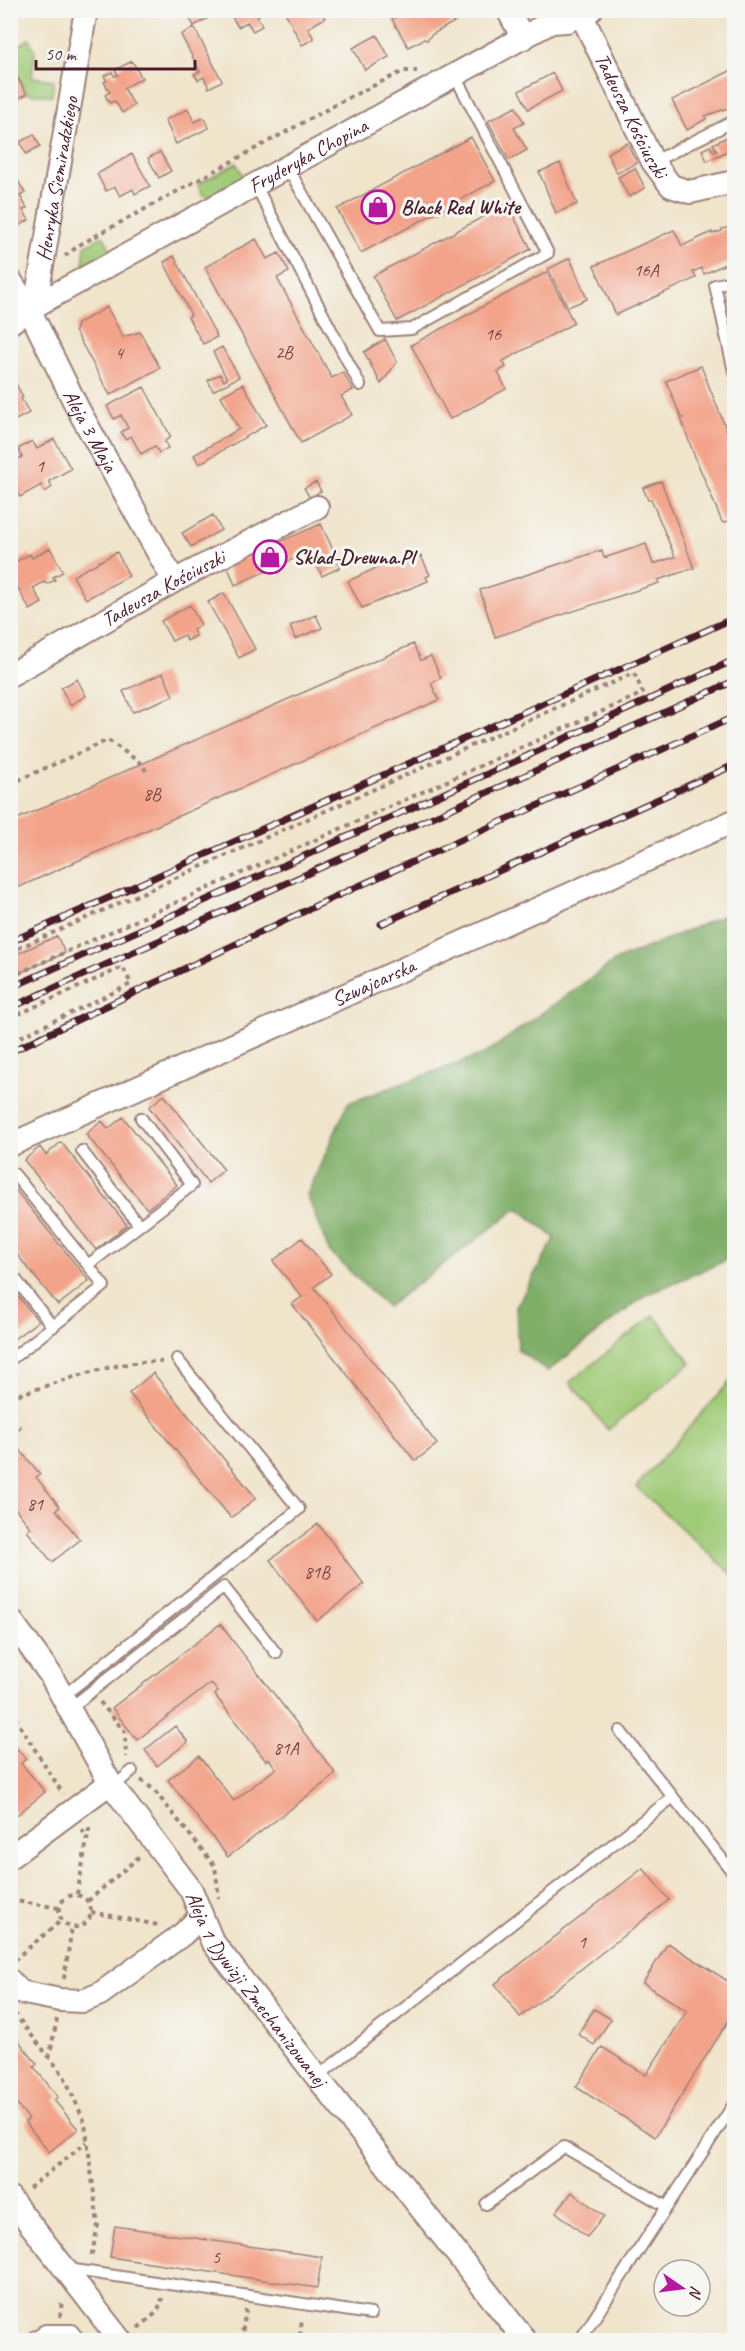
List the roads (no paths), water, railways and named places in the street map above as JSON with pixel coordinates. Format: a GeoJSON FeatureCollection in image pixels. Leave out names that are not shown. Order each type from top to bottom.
{"type":"FeatureCollection","features":[{"type":"Feature","properties":{"kind":"street","name":"Henryka Siemiradzkiego"},"geometry":{"type":"LineString","coordinates":[[29,309],[38,289],[86,10]]}},
{"type":"Feature","properties":{"kind":"street"},"geometry":{"type":"LineString","coordinates":[[508,10],[523,38]]}},
{"type":"Feature","properties":{"kind":"street","name":"Fryderyka Chopina"},"geometry":{"type":"LineString","coordinates":[[10,323],[29,309],[551,22],[567,21],[586,13]]}},
{"type":"Feature","properties":{"kind":"street","name":"Tadeusza Kościuszki"},"geometry":{"type":"LineString","coordinates":[[586,13],[653,162],[671,186],[690,192],[735,182]]}},
{"type":"Feature","properties":{"kind":"street","name":"Aleja 3 Maja"},"geometry":{"type":"LineString","coordinates":[[10,280],[29,309],[78,409],[174,581]]}},
{"type":"Feature","properties":{"kind":"street","name":"Tadeusza Kościuszki"},"geometry":{"type":"LineString","coordinates":[[10,675],[174,581],[316,507]]}},
{"type":"Feature","properties":{"kind":"street","name":"Szwajcarska"},"geometry":{"type":"LineString","coordinates":[[10,1145],[735,821]]}},
{"type":"Feature","properties":{"kind":"street","name":"Aleja 1 Dywizji Zmechanizowanej"},"geometry":{"type":"LineString","coordinates":[[10,1619],[50,1674],[66,1702],[106,1788],[191,1890],[212,1941],[525,2340]]}},
{"type":"Feature","properties":{"kind":"street"},"geometry":{"type":"LineString","coordinates":[[10,1857],[73,1809],[106,1788]]}},
{"type":"Feature","properties":{"kind":"street"},"geometry":{"type":"LineString","coordinates":[[10,1981],[20,1992],[60,2000],[83,2001],[100,1994],[183,1934],[201,1916]]}},
{"type":"Feature","properties":{"kind":"street"},"geometry":{"type":"LineString","coordinates":[[17,2196],[64,2268],[128,2335]]}},
{"type":"Feature","properties":{"kind":"lane"},"geometry":{"type":"LineString","coordinates":[[288,168],[380,331],[412,329],[548,253],[455,76]]}},
{"type":"Feature","properties":{"kind":"lane"},"geometry":{"type":"LineString","coordinates":[[653,162],[735,121]]}},
{"type":"Feature","properties":{"kind":"lane"},"geometry":{"type":"LineString","coordinates":[[256,186],[360,385]]}},
{"type":"Feature","properties":{"kind":"lane"},"geometry":{"type":"LineString","coordinates":[[734,372],[715,285],[735,281]]}},
{"type":"Feature","properties":{"kind":"lane"},"geometry":{"type":"LineString","coordinates":[[88,1265],[192,1185],[141,1118]]}},
{"type":"Feature","properties":{"kind":"lane"},"geometry":{"type":"LineString","coordinates":[[82,1151],[139,1225]]}},
{"type":"Feature","properties":{"kind":"lane"},"geometry":{"type":"LineString","coordinates":[[10,1360],[104,1286],[14,1174]]}},
{"type":"Feature","properties":{"kind":"lane"},"geometry":{"type":"LineString","coordinates":[[10,1272],[53,1327]]}},
{"type":"Feature","properties":{"kind":"lane"},"geometry":{"type":"LineString","coordinates":[[66,1702],[299,1509],[177,1359]]}},
{"type":"Feature","properties":{"kind":"lane"},"geometry":{"type":"LineString","coordinates":[[66,1702],[224,1587],[276,1653]]}},
{"type":"Feature","properties":{"kind":"lane"},"geometry":{"type":"LineString","coordinates":[[620,1731],[735,1874]]}},
{"type":"Feature","properties":{"kind":"lane"},"geometry":{"type":"LineString","coordinates":[[106,1788],[132,1771]]}},
{"type":"Feature","properties":{"kind":"lane"},"geometry":{"type":"LineString","coordinates":[[317,2077],[673,1797]]}},
{"type":"Feature","properties":{"kind":"lane"},"geometry":{"type":"LineString","coordinates":[[580,2340],[735,2104]]}},
{"type":"Feature","properties":{"kind":"lane"},"geometry":{"type":"LineString","coordinates":[[486,2204],[564,2147],[667,2208]]}},
{"type":"Feature","properties":{"kind":"lane"},"geometry":{"type":"LineString","coordinates":[[64,2268],[371,2314]]}},
{"type":"Feature","properties":{"kind":"lane"},"geometry":{"type":"LineString","coordinates":[[29,2340],[45,2330],[72,2330],[80,2340]]}},
{"type":"Feature","properties":{"kind":"railway"},"geometry":{"type":"LineString","coordinates":[[10,942],[734,618]]}},
{"type":"Feature","properties":{"kind":"railway"},"geometry":{"type":"LineString","coordinates":[[10,988],[525,757],[734,660]]}},
{"type":"Feature","properties":{"kind":"railway"},"geometry":{"type":"LineString","coordinates":[[10,1008],[734,681]]}},
{"type":"Feature","properties":{"kind":"railway"},"geometry":{"type":"LineString","coordinates":[[10,1052],[330,899],[734,717]]}},
{"type":"Feature","properties":{"kind":"railway"},"geometry":{"type":"LineString","coordinates":[[381,924],[734,765]]}},
{"type":"Feature","properties":{"kind":"place","name":"Black Red White"},"geometry":{"type":"Point","coordinates":[378,207]}},
{"type":"Feature","properties":{"kind":"place","name":"Sklad-Drewna.Pl"},"geometry":{"type":"Point","coordinates":[270,557]}}]}
